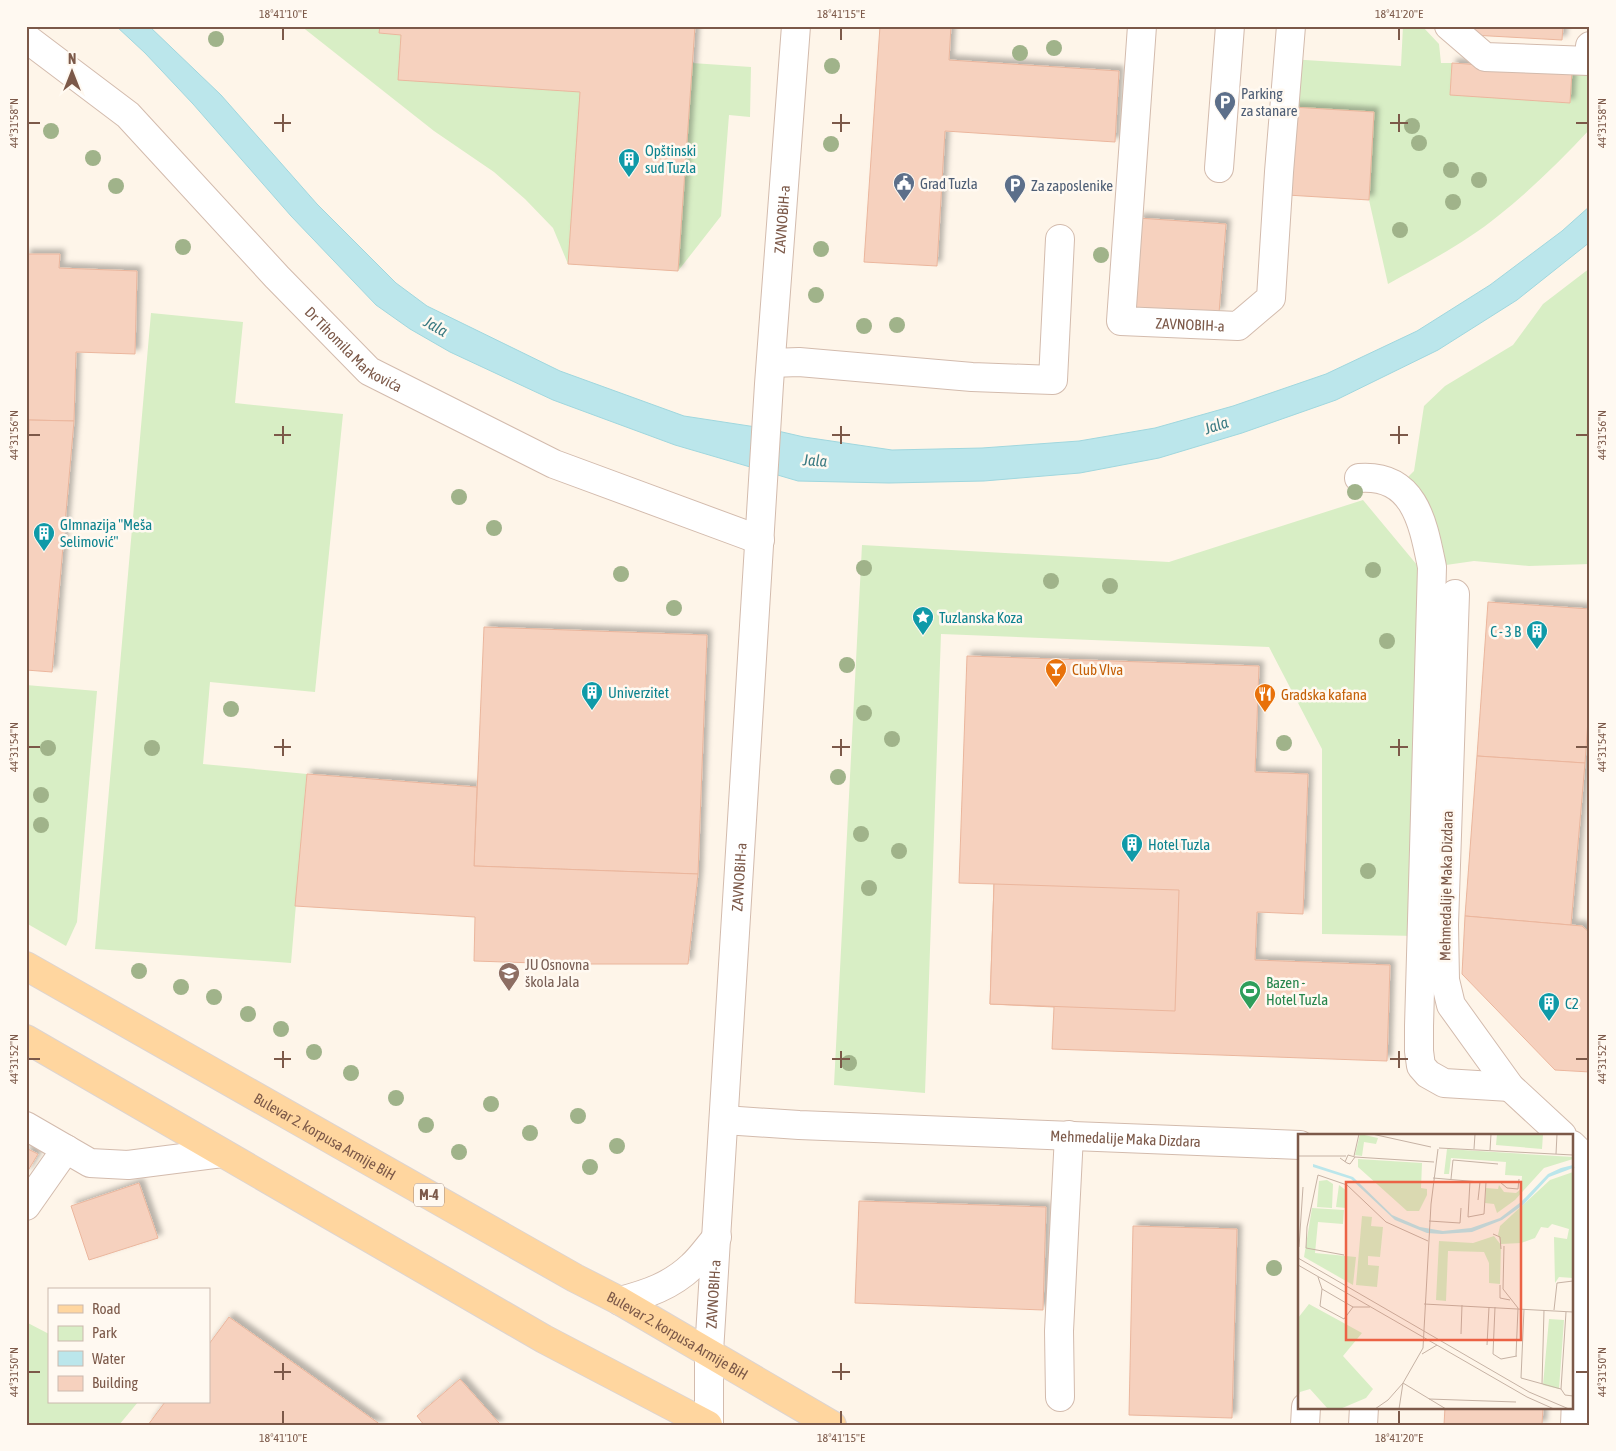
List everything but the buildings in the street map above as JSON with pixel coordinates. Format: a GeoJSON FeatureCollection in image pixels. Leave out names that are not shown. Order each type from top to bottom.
{"type":"FeatureCollection","features":[{"type":"Feature","properties":{"kind":"main road","name":"Bulevar 2. korpusa Armije BiH"},"geometry":{"type":"LineString","coordinates":[[26,966],[575,1278],[710,1352],[832,1425]]}},
{"type":"Feature","properties":{"kind":"main road"},"geometry":{"type":"LineString","coordinates":[[26,1039],[544,1339],[709,1425]]}},
{"type":"Feature","properties":{"kind":"street","name":"ZAVNOBiH-a"},"geometry":{"type":"LineString","coordinates":[[717,1236],[771,363],[796,26]]}},
{"type":"Feature","properties":{"kind":"street","name":"ZAVNOBIH-a"},"geometry":{"type":"LineString","coordinates":[[1142,26],[1121,321],[1238,326],[1270,298],[1292,26]]}},
{"type":"Feature","properties":{"kind":"street"},"geometry":{"type":"LineString","coordinates":[[1219,168],[1230,26]]}},
{"type":"Feature","properties":{"kind":"street"},"geometry":{"type":"LineString","coordinates":[[1449,26],[1485,57],[1589,61],[1590,46]]}},
{"type":"Feature","properties":{"kind":"street","name":"Dr Tihomila Markovića"},"geometry":{"type":"LineString","coordinates":[[26,38],[128,115],[277,277],[369,371],[554,464],[761,529]]}},
{"type":"Feature","properties":{"kind":"street"},"geometry":{"type":"LineString","coordinates":[[771,363],[799,362],[972,377],[1053,380],[1060,239]]}},
{"type":"Feature","properties":{"kind":"street"},"geometry":{"type":"LineString","coordinates":[[1358,478],[1373,477],[1390,481],[1407,494],[1422,524],[1432,567],[1419,1026],[1421,1066],[1428,1074],[1444,1083],[1510,1087]]}},
{"type":"Feature","properties":{"kind":"street","name":"Mehmedalije Maka Dizdara"},"geometry":{"type":"LineString","coordinates":[[1455,594],[1444,925],[1445,980],[1451,1005],[1510,1087],[1561,1134]]}},
{"type":"Feature","properties":{"kind":"street","name":"Mehmedalije Maka Dizdara"},"geometry":{"type":"LineString","coordinates":[[724,1120],[799,1125],[1298,1145]]}},
{"type":"Feature","properties":{"kind":"street"},"geometry":{"type":"LineString","coordinates":[[26,1126],[90,1163],[128,1165],[222,1153]]}},
{"type":"Feature","properties":{"kind":"street"},"geometry":{"type":"LineString","coordinates":[[1060,1397],[1059,1331],[1069,1135]]}},
{"type":"Feature","properties":{"kind":"street"},"geometry":{"type":"LineString","coordinates":[[26,1206],[66,1150]]}},
{"type":"Feature","properties":{"kind":"street"},"geometry":{"type":"LineString","coordinates":[[1575,1425],[1584,1200],[1581,1157]]}},
{"type":"Feature","properties":{"kind":"street"},"geometry":{"type":"LineString","coordinates":[[620,1301],[646,1294],[668,1284],[693,1266],[717,1236]]}},
{"type":"Feature","properties":{"kind":"street","name":"ZAVNOBIH-a"},"geometry":{"type":"LineString","coordinates":[[709,1425],[710,1352],[717,1236]]}},
{"type":"Feature","properties":{"kind":"street"},"geometry":{"type":"LineString","coordinates":[[1305,1425],[1306,1408]]}},
{"type":"Feature","properties":{"kind":"street"},"geometry":{"type":"LineString","coordinates":[[1363,1425],[1364,1408]]}},
{"type":"Feature","properties":{"kind":"green space"},"geometry":{"type":"Polygon","coordinates":[[[301,26],[695,26],[692,63],[751,67],[750,117],[729,115],[721,216],[678,271],[568,264],[553,228],[525,199],[494,172],[434,131],[301,26]]]}},
{"type":"Feature","properties":{"kind":"green space"},"geometry":{"type":"Polygon","coordinates":[[[1403,26],[1423,27],[1439,44],[1441,63],[1452,63],[1450,95],[1590,69],[1590,129],[1534,185],[1485,226],[1445,252],[1388,284],[1369,200],[1278,194],[1289,59],[1401,66],[1403,26]]]}},
{"type":"Feature","properties":{"kind":"green space"},"geometry":{"type":"Polygon","coordinates":[[[1590,268],[1590,564],[1529,566],[1474,561],[1432,567],[1398,487],[1414,471],[1424,406],[1445,386],[1513,345],[1543,304],[1590,268]]]}},
{"type":"Feature","properties":{"kind":"green space"},"geometry":{"type":"Polygon","coordinates":[[[151,313],[243,322],[235,403],[343,414],[315,692],[210,682],[203,764],[307,774],[291,963],[95,949],[151,313]]]}},
{"type":"Feature","properties":{"kind":"green space"},"geometry":{"type":"Polygon","coordinates":[[[1363,500],[1427,577],[1416,936],[1322,934],[1322,749],[1269,647],[941,634],[925,1093],[834,1085],[862,545],[1169,562],[1363,500]]]}},
{"type":"Feature","properties":{"kind":"green space"},"geometry":{"type":"Polygon","coordinates":[[[26,685],[97,691],[77,922],[66,946],[26,923],[26,685]]]}},
{"type":"Feature","properties":{"kind":"green space"},"geometry":{"type":"Polygon","coordinates":[[[26,1322],[48,1333],[48,1404],[136,1404],[119,1425],[26,1425],[26,1322]]]}},
{"type":"Feature","properties":{"kind":"water","name":"Jala"},"geometry":{"type":"Polygon","coordinates":[[[116,26],[149,26],[221,95],[317,204],[396,283],[427,306],[560,371],[684,416],[892,450],[982,448],[1079,441],[1155,428],[1233,406],[1326,374],[1417,331],[1490,285],[1562,231],[1590,206],[1590,242],[1517,300],[1438,350],[1336,400],[1242,433],[1159,458],[1080,473],[984,481],[889,483],[798,481],[675,445],[553,400],[450,352],[410,329],[376,305],[291,216],[193,104],[145,53],[116,26]]]}},
{"type":"Feature","properties":{"kind":"place","name":"Parking za stanare"},"geometry":{"type":"Point","coordinates":[1225,121]}},
{"type":"Feature","properties":{"kind":"place","name":"Opštinski sud Tuzla"},"geometry":{"type":"Point","coordinates":[629,178]}},
{"type":"Feature","properties":{"kind":"place","name":"Grad Tuzla"},"geometry":{"type":"Point","coordinates":[904,202]}},
{"type":"Feature","properties":{"kind":"place","name":"Za zaposlenike"},"geometry":{"type":"Point","coordinates":[1015,204]}},
{"type":"Feature","properties":{"kind":"place","name":"GImnazija \"Meša Selimović\""},"geometry":{"type":"Point","coordinates":[44,552]}},
{"type":"Feature","properties":{"kind":"place","name":"Tuzlanska Koza"},"geometry":{"type":"Point","coordinates":[923,636]}},
{"type":"Feature","properties":{"kind":"place","name":"C - 3 B"},"geometry":{"type":"Point","coordinates":[1537,650]}},
{"type":"Feature","properties":{"kind":"place","name":"Club VIva"},"geometry":{"type":"Point","coordinates":[1056,688]}},
{"type":"Feature","properties":{"kind":"place","name":"Univerzitet"},"geometry":{"type":"Point","coordinates":[592,711]}},
{"type":"Feature","properties":{"kind":"place","name":"Gradska kafana"},"geometry":{"type":"Point","coordinates":[1265,713]}},
{"type":"Feature","properties":{"kind":"place","name":"Hotel Tuzla"},"geometry":{"type":"Point","coordinates":[1132,863]}},
{"type":"Feature","properties":{"kind":"place","name":"JU Osnovna škola Jala"},"geometry":{"type":"Point","coordinates":[509,992]}},
{"type":"Feature","properties":{"kind":"place","name":"Bazen - Hotel Tuzla"},"geometry":{"type":"Point","coordinates":[1250,1010]}},
{"type":"Feature","properties":{"kind":"place","name":"C2"},"geometry":{"type":"Point","coordinates":[1549,1022]}}]}
